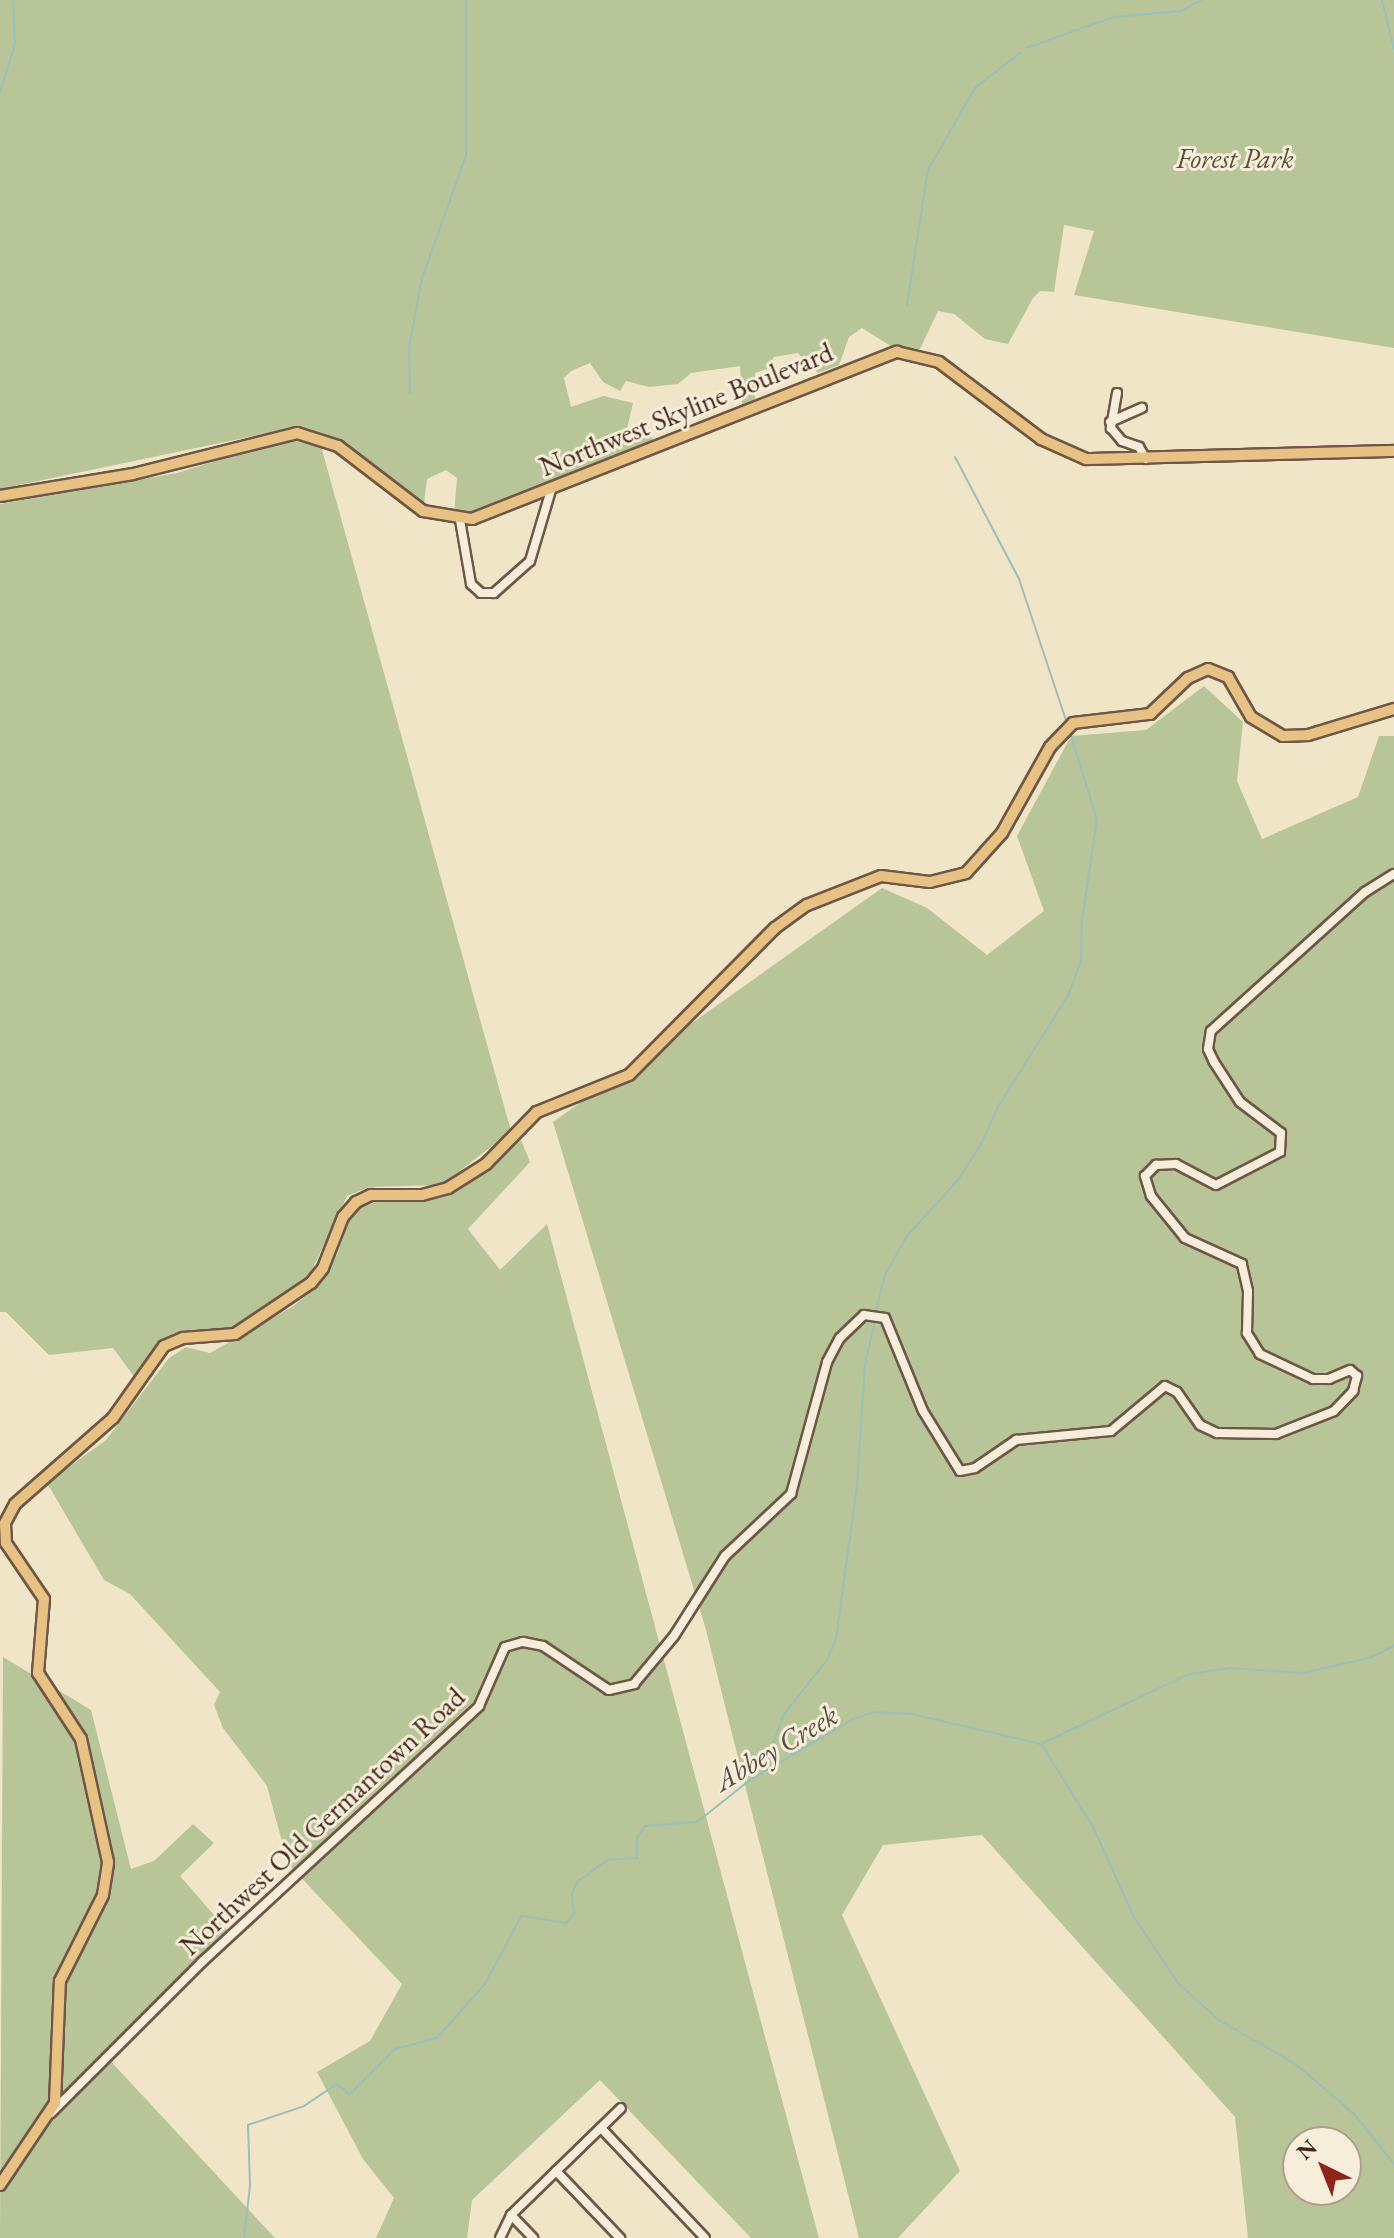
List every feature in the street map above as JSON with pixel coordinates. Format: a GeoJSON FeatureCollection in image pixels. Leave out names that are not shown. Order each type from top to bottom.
{"type":"FeatureCollection","features":[{"type":"Feature","properties":{"kind":"main road","name":"Northwest Skyline Boulevard"},"geometry":{"type":"LineString","coordinates":[[0,496],[133,474],[273,435],[305,433],[338,446],[414,506],[460,520],[487,517],[897,352],[939,362],[1066,453],[1107,461],[1394,451]]}},
{"type":"Feature","properties":{"kind":"main road"},"geometry":{"type":"LineString","coordinates":[[0,2185],[51,2113],[58,2079],[60,1981],[103,1895],[108,1862],[81,1739],[38,1673],[42,1595],[8,1549],[5,1523],[20,1498],[113,1418],[159,1351],[178,1339],[230,1336],[301,1291],[319,1275],[343,1217],[360,1199],[448,1188],[486,1164],[537,1112],[629,1075],[796,911],[875,877],[941,882],[966,873],[1001,835],[1050,747],[1073,723],[1150,714],[1188,678],[1208,669],[1228,677],[1251,717],[1283,736],[1308,735],[1394,709]]}},
{"type":"Feature","properties":{"kind":"street"},"geometry":{"type":"LineString","coordinates":[[1117,393],[1110,422],[1117,437],[1139,447],[1146,459]]}},
{"type":"Feature","properties":{"kind":"street"},"geometry":{"type":"LineString","coordinates":[[1110,422],[1142,408]]}},
{"type":"Feature","properties":{"kind":"street"},"geometry":{"type":"LineString","coordinates":[[460,520],[471,584],[481,593],[494,593],[530,561],[551,490]]}},
{"type":"Feature","properties":{"kind":"street","name":"Northwest Old Germantown Road"},"geometry":{"type":"LineString","coordinates":[[51,2113],[202,1962],[479,1706],[505,1647],[523,1642],[543,1646],[609,1690],[634,1684],[674,1636],[725,1556],[791,1494],[827,1362],[840,1338],[864,1315],[885,1318],[923,1411],[960,1471],[975,1468],[1016,1440],[1111,1431],[1165,1386],[1177,1392],[1200,1425],[1217,1433],[1276,1434],[1334,1411],[1353,1391],[1357,1376],[1350,1370],[1329,1379],[1313,1379],[1260,1354],[1247,1333],[1248,1291],[1242,1264],[1185,1238],[1145,1188],[1145,1176],[1156,1165],[1176,1164],[1216,1185],[1280,1152],[1281,1133],[1240,1102],[1214,1062],[1208,1049],[1211,1031],[1365,892],[1394,874]]}},
{"type":"Feature","properties":{"kind":"street"},"geometry":{"type":"LineString","coordinates":[[500,2238],[511,2215],[621,2108]]}},
{"type":"Feature","properties":{"kind":"street"},"geometry":{"type":"LineString","coordinates":[[601,2128],[705,2238]]}},
{"type":"Feature","properties":{"kind":"street"},"geometry":{"type":"LineString","coordinates":[[556,2171],[620,2238]]}},
{"type":"Feature","properties":{"kind":"street"},"geometry":{"type":"LineString","coordinates":[[511,2215],[533,2238]]}},
{"type":"Feature","properties":{"kind":"green space","name":"Forest Park"},"geometry":{"type":"Polygon","coordinates":[[[0,0],[1394,0],[1394,348],[1074,295],[1094,231],[1064,225],[1054,292],[1040,291],[1033,298],[1008,344],[985,339],[954,314],[938,311],[920,349],[894,348],[862,328],[849,337],[839,365],[818,373],[798,353],[774,357],[767,369],[755,373],[755,401],[742,405],[740,366],[691,373],[678,384],[649,387],[626,381],[620,391],[603,382],[590,363],[571,371],[564,378],[571,407],[603,396],[633,403],[625,438],[649,433],[655,443],[486,511],[454,514],[457,478],[446,470],[427,479],[424,503],[338,440],[297,427],[0,489],[0,0]]]}},
{"type":"Feature","properties":{"kind":"green space"},"geometry":{"type":"Polygon","coordinates":[[[286,439],[321,446],[511,1131],[442,1185],[369,1187],[347,1196],[306,1282],[245,1324],[222,1331],[174,1333],[135,1378],[113,1348],[49,1355],[6,1312],[0,1312],[0,504],[177,473],[286,439]]]}},
{"type":"Feature","properties":{"kind":"green space"},"geometry":{"type":"Polygon","coordinates":[[[1204,686],[1243,722],[1237,781],[1262,839],[1358,797],[1379,736],[1394,736],[1394,2238],[1248,2238],[1235,2117],[982,1835],[883,1845],[842,1915],[960,2171],[898,2238],[859,2238],[706,1630],[553,1122],[882,888],[927,908],[987,955],[1044,911],[1017,836],[1071,736],[1146,730],[1204,686]]]}},
{"type":"Feature","properties":{"kind":"green space"},"geometry":{"type":"Polygon","coordinates":[[[521,1140],[530,1162],[468,1229],[500,1270],[547,1224],[819,2238],[751,2238],[600,2080],[472,2200],[467,2238],[376,2238],[394,2198],[363,2159],[317,2072],[370,2041],[402,1984],[288,1864],[267,1786],[223,1728],[214,1705],[220,1692],[130,1594],[104,1580],[47,1483],[106,1440],[169,1358],[186,1347],[210,1353],[292,1307],[317,1287],[337,1255],[348,1222],[363,1206],[384,1200],[425,1200],[461,1189],[521,1140]]]}},
{"type":"Feature","properties":{"kind":"green space"},"geometry":{"type":"Polygon","coordinates":[[[3,1657],[91,1710],[131,1869],[154,1861],[193,1824],[214,1843],[180,1876],[227,1930],[104,2054],[275,2238],[0,2238],[3,1657]]]}},
{"type":"Feature","properties":{"kind":"waterway"},"geometry":{"type":"LineString","coordinates":[[0,92],[15,44],[13,0]]}},
{"type":"Feature","properties":{"kind":"waterway"},"geometry":{"type":"LineString","coordinates":[[410,393],[409,348],[422,278],[466,156],[466,0]]}},
{"type":"Feature","properties":{"kind":"waterway"},"geometry":{"type":"LineString","coordinates":[[1026,48],[1114,17],[1181,11],[1201,0]]}},
{"type":"Feature","properties":{"kind":"waterway"},"geometry":{"type":"LineString","coordinates":[[1382,0],[1394,49]]}},
{"type":"Feature","properties":{"kind":"waterway"},"geometry":{"type":"LineString","coordinates":[[907,305],[928,170],[975,88],[1020,53]]}},
{"type":"Feature","properties":{"kind":"waterway"},"geometry":{"type":"LineString","coordinates":[[955,457],[1019,579],[1067,723]]}},
{"type":"Feature","properties":{"kind":"waterway"},"geometry":{"type":"LineString","coordinates":[[875,1315],[885,1275],[907,1236],[958,1180],[980,1146],[999,1105],[1068,996],[1081,960],[1082,921],[1097,820],[1070,733]]}},
{"type":"Feature","properties":{"kind":"waterway"},"geometry":{"type":"LineString","coordinates":[[763,1771],[784,1714],[827,1660],[836,1639],[857,1485],[865,1364],[875,1321]]}},
{"type":"Feature","properties":{"kind":"waterway","name":"Abbey Creek"},"geometry":{"type":"LineString","coordinates":[[244,2238],[250,2185],[248,2125],[304,2106],[337,2084],[350,2094],[395,2049],[437,2038],[485,1984],[521,1916],[566,1923],[574,1914],[572,1894],[577,1882],[607,1860],[637,1858],[637,1838],[645,1826],[697,1822],[750,1780],[853,1719],[875,1712],[912,1714],[1041,1744],[1189,1674],[1231,1668],[1303,1673],[1372,1657],[1394,1646]]}},
{"type":"Feature","properties":{"kind":"waterway","name":"Abbey Creek"},"geometry":{"type":"LineString","coordinates":[[1042,1745],[1093,1827],[1134,1917],[1178,1983],[1219,2020],[1297,2065],[1354,2114],[1394,2164]]}}]}
